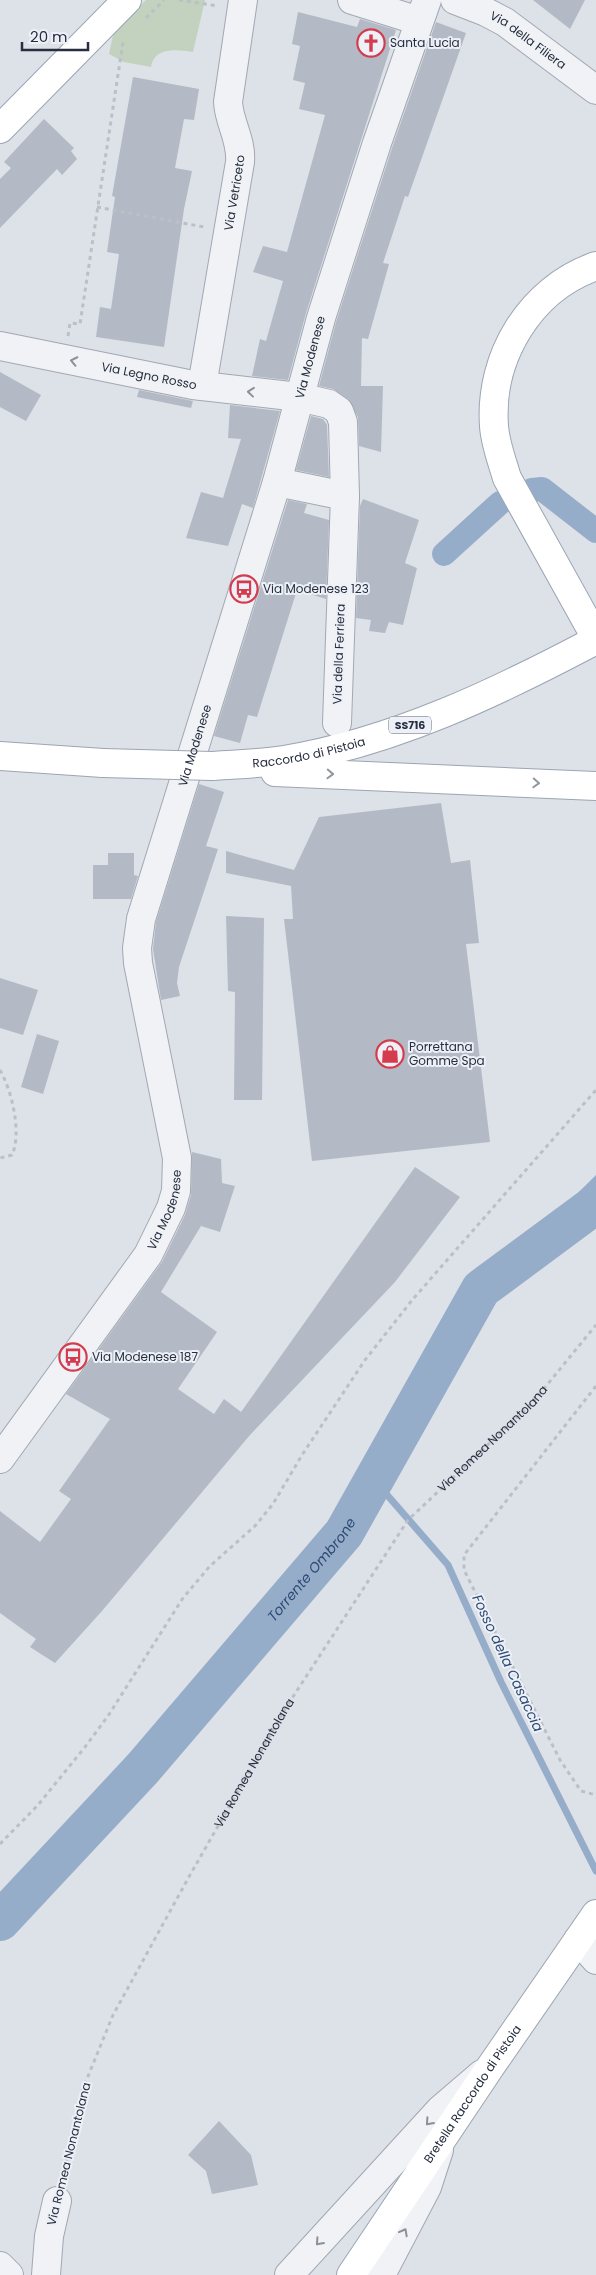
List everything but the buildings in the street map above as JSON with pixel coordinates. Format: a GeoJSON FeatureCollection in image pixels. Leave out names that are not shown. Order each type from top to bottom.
{"type":"FeatureCollection","features":[{"type":"Feature","properties":{"kind":"main road"},"geometry":{"type":"LineString","coordinates":[[0,130],[136,10]]}},
{"type":"Feature","properties":{"kind":"main road"},"geometry":{"type":"LineString","coordinates":[[596,266],[562,283],[540,301],[526,317],[511,340],[503,358],[497,381],[494,426],[498,450],[507,478],[596,639]]}},
{"type":"Feature","properties":{"kind":"main road","name":"Raccordo di Pistoia"},"geometry":{"type":"LineString","coordinates":[[0,756],[102,763],[212,766],[285,760],[394,731],[503,687],[596,639]]}},
{"type":"Feature","properties":{"kind":"main road"},"geometry":{"type":"LineString","coordinates":[[212,766],[259,772],[596,786]]}},
{"type":"Feature","properties":{"kind":"main road","name":"Bretella Raccordo di Pistoia"},"geometry":{"type":"LineString","coordinates":[[351,2275],[490,2066],[596,1914]]}},
{"type":"Feature","properties":{"kind":"street"},"geometry":{"type":"LineString","coordinates":[[352,0],[423,10]]}},
{"type":"Feature","properties":{"kind":"street","name":"Via della Filiera"},"geometry":{"type":"LineString","coordinates":[[455,0],[486,12],[505,22],[596,90]]}},
{"type":"Feature","properties":{"kind":"street","name":"Via Vetriceto"},"geometry":{"type":"LineString","coordinates":[[202,386],[241,154],[228,102],[242,5]]}},
{"type":"Feature","properties":{"kind":"street","name":"Via Modenese"},"geometry":{"type":"LineString","coordinates":[[0,1459],[148,1254],[171,1208],[178,1175],[175,1141],[139,970],[138,933],[277,482],[299,397],[334,277],[423,10]]}},
{"type":"Feature","properties":{"kind":"street","name":"Via Legno Rosso"},"geometry":{"type":"LineString","coordinates":[[0,346],[202,386],[299,397]]}},
{"type":"Feature","properties":{"kind":"street","name":"Via della Ferriera"},"geometry":{"type":"LineString","coordinates":[[299,397],[333,406],[341,414],[344,496],[337,723]]}},
{"type":"Feature","properties":{"kind":"street"},"geometry":{"type":"LineString","coordinates":[[277,482],[344,496]]}},
{"type":"Feature","properties":{"kind":"street"},"geometry":{"type":"LineString","coordinates":[[578,1940],[596,1960]]}},
{"type":"Feature","properties":{"kind":"street"},"geometry":{"type":"LineString","coordinates":[[289,2275],[440,2110],[490,2066]]}},
{"type":"Feature","properties":{"kind":"street"},"geometry":{"type":"LineString","coordinates":[[381,2275],[427,2187],[441,2142]]}},
{"type":"Feature","properties":{"kind":"street","name":"Via Romea Nonantolana"},"geometry":{"type":"LineString","coordinates":[[46,2275],[49,2236],[57,2201]]}},
{"type":"Feature","properties":{"kind":"street"},"geometry":{"type":"LineString","coordinates":[[0,2266],[9,2275]]}},
{"type":"Feature","properties":{"kind":"path"},"geometry":{"type":"LineString","coordinates":[[136,10],[164,0]]}},
{"type":"Feature","properties":{"kind":"path"},"geometry":{"type":"LineString","coordinates":[[180,0],[242,5]]}},
{"type":"Feature","properties":{"kind":"path"},"geometry":{"type":"LineString","coordinates":[[64,359],[70,323],[80,324],[120,48],[124,40]]}},
{"type":"Feature","properties":{"kind":"path"},"geometry":{"type":"LineString","coordinates":[[97,207],[228,232]]}},
{"type":"Feature","properties":{"kind":"path"},"geometry":{"type":"LineString","coordinates":[[0,1070],[12,1104],[18,1133],[12,1154],[0,1158]]}},
{"type":"Feature","properties":{"kind":"path"},"geometry":{"type":"LineString","coordinates":[[0,1844],[38,1805],[85,1747],[108,1716],[183,1598],[210,1566],[255,1526],[273,1504],[302,1455],[365,1360],[413,1299],[596,1090]]}},
{"type":"Feature","properties":{"kind":"path","name":"Via Romea Nonantolana"},"geometry":{"type":"LineString","coordinates":[[57,2201],[82,2091],[113,2015],[190,1875],[285,1710],[408,1520],[533,1402],[596,1325]]}},
{"type":"Feature","properties":{"kind":"path"},"geometry":{"type":"LineString","coordinates":[[596,1386],[464,1555],[464,1570],[560,1760],[582,1791],[596,1795]]}},
{"type":"Feature","properties":{"kind":"green space"},"geometry":{"type":"Polygon","coordinates":[[[146,0],[205,0],[193,52],[174,50],[162,52],[153,60],[151,67],[124,62],[109,54],[114,31],[146,0]]]}},
{"type":"Feature","properties":{"kind":"water"},"geometry":{"type":"Polygon","coordinates":[[[596,1175],[596,1224],[481,1289],[596,1175]]]}},
{"type":"Feature","properties":{"kind":"waterway"},"geometry":{"type":"LineString","coordinates":[[532,490],[542,489],[596,531]]}},
{"type":"Feature","properties":{"kind":"waterway"},"geometry":{"type":"LineString","coordinates":[[444,554],[500,503]]}},
{"type":"Feature","properties":{"kind":"waterway","name":"Torrente Ombrone"},"geometry":{"type":"LineString","coordinates":[[0,1921],[143,1768],[344,1533],[481,1289],[596,1204]]}},
{"type":"Feature","properties":{"kind":"waterway","name":"Fosso della Casaccia"},"geometry":{"type":"LineString","coordinates":[[375,1481],[448,1565],[501,1682],[596,1871]]}},
{"type":"Feature","properties":{"kind":"place","name":"Santa Lucia"},"geometry":{"type":"Point","coordinates":[371,43]}},
{"type":"Feature","properties":{"kind":"place","name":"Via Modenese 123"},"geometry":{"type":"Point","coordinates":[244,589]}},
{"type":"Feature","properties":{"kind":"place","name":"Porrettana Gomme Spa"},"geometry":{"type":"Point","coordinates":[390,1054]}},
{"type":"Feature","properties":{"kind":"place","name":"Via Modenese 187"},"geometry":{"type":"Point","coordinates":[73,1357]}}]}
